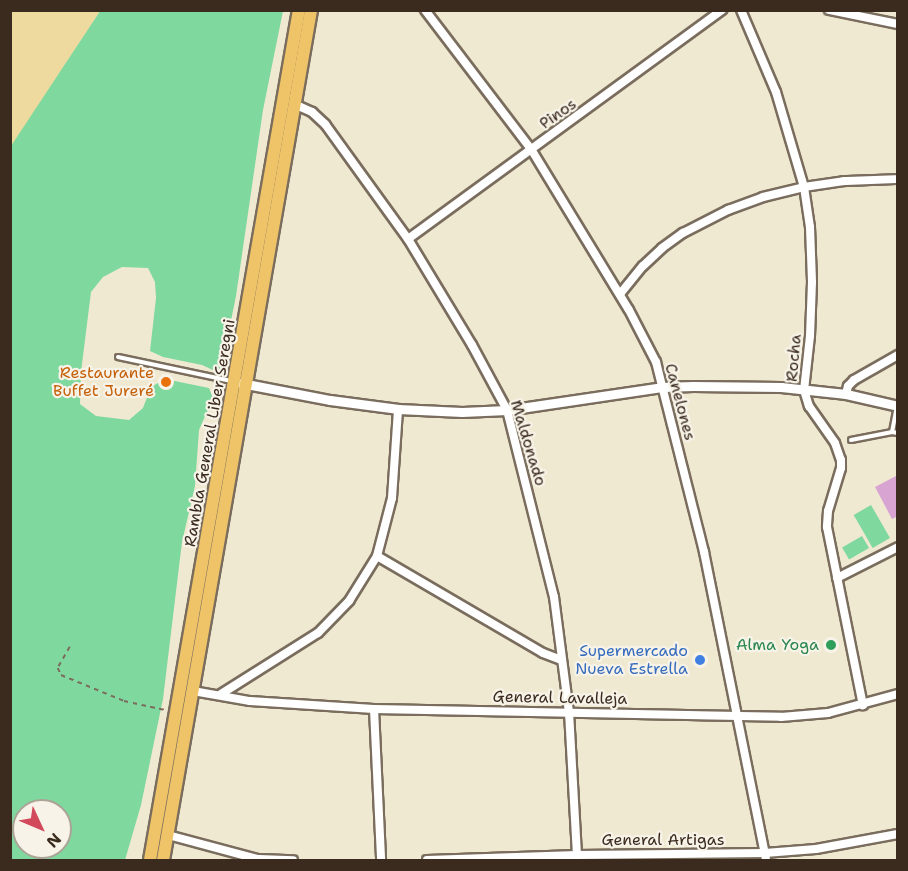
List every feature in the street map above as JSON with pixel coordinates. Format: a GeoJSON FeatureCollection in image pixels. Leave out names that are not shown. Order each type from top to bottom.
{"type":"FeatureCollection","features":[{"type":"Feature","properties":{"kind":"main road","name":"Rambla General Liber Seregni"},"geometry":{"type":"LineString","coordinates":[[163,861],[193,691],[299,10]]}},
{"type":"Feature","properties":{"kind":"main road","name":"Rambla General Liber Seregni"},"geometry":{"type":"LineString","coordinates":[[150,861],[311,10]]}},
{"type":"Feature","properties":{"kind":"street","name":"Canelones"},"geometry":{"type":"LineString","coordinates":[[425,10],[531,149],[620,294],[656,363],[704,552],[765,857]]}},
{"type":"Feature","properties":{"kind":"street","name":"Pinos"},"geometry":{"type":"LineString","coordinates":[[408,239],[722,10]]}},
{"type":"Feature","properties":{"kind":"street","name":"Rocha"},"geometry":{"type":"LineString","coordinates":[[741,10],[776,92],[804,187],[810,227],[812,282],[810,336],[804,390],[809,406],[836,443],[842,459],[828,511],[827,527],[863,705]]}},
{"type":"Feature","properties":{"kind":"street"},"geometry":{"type":"LineString","coordinates":[[829,10],[897,24]]}},
{"type":"Feature","properties":{"kind":"street","name":"Maldonado"},"geometry":{"type":"LineString","coordinates":[[294,104],[312,112],[325,124],[408,239],[456,318],[507,410],[554,597],[569,712],[577,855]]}},
{"type":"Feature","properties":{"kind":"street"},"geometry":{"type":"LineString","coordinates":[[620,294],[643,266],[683,233],[729,210],[763,197],[804,187],[844,181],[897,179]]}},
{"type":"Feature","properties":{"kind":"street"},"geometry":{"type":"LineString","coordinates":[[846,394],[848,386],[854,380],[897,355]]}},
{"type":"Feature","properties":{"kind":"street"},"geometry":{"type":"LineString","coordinates":[[241,383],[330,400],[398,409],[462,412],[507,410],[663,387],[804,390],[846,394],[897,406]]}},
{"type":"Feature","properties":{"kind":"street"},"geometry":{"type":"LineString","coordinates":[[221,694],[318,633],[349,601],[377,556],[392,498],[398,409]]}},
{"type":"Feature","properties":{"kind":"street"},"geometry":{"type":"LineString","coordinates":[[837,578],[897,547]]}},
{"type":"Feature","properties":{"kind":"street"},"geometry":{"type":"LineString","coordinates":[[377,556],[543,653],[561,660]]}},
{"type":"Feature","properties":{"kind":"street","name":"General Lavalleja"},"geometry":{"type":"LineString","coordinates":[[193,691],[221,694],[250,701],[374,709],[781,717],[828,713],[897,694]]}},
{"type":"Feature","properties":{"kind":"street"},"geometry":{"type":"LineString","coordinates":[[374,709],[381,861]]}},
{"type":"Feature","properties":{"kind":"street","name":"General Artigas"},"geometry":{"type":"LineString","coordinates":[[427,861],[577,855],[765,857],[897,834]]}},
{"type":"Feature","properties":{"kind":"street"},"geometry":{"type":"LineString","coordinates":[[168,835],[260,860],[293,861]]}},
{"type":"Feature","properties":{"kind":"lane"},"geometry":{"type":"LineString","coordinates":[[118,357],[241,383]]}},
{"type":"Feature","properties":{"kind":"lane"},"geometry":{"type":"LineString","coordinates":[[892,432],[897,406]]}},
{"type":"Feature","properties":{"kind":"lane"},"geometry":{"type":"LineString","coordinates":[[851,440],[897,433]]}},
{"type":"Feature","properties":{"kind":"path"},"geometry":{"type":"LineString","coordinates":[[70,647],[58,668],[61,675],[124,701],[178,712]]}},
{"type":"Feature","properties":{"kind":"green space"},"geometry":{"type":"Polygon","coordinates":[[[100,11],[283,11],[263,110],[236,296],[221,370],[215,371],[202,365],[163,357],[150,351],[156,298],[155,282],[148,268],[122,267],[103,277],[91,292],[81,372],[80,404],[96,416],[129,420],[143,408],[151,387],[165,379],[209,388],[213,398],[199,430],[195,486],[182,542],[163,699],[141,805],[125,860],[11,860],[10,146],[100,11]]]}},
{"type":"Feature","properties":{"kind":"green space"},"geometry":{"type":"Polygon","coordinates":[[[871,505],[890,538],[873,548],[854,515],[871,505]]]}},
{"type":"Feature","properties":{"kind":"green space"},"geometry":{"type":"Polygon","coordinates":[[[862,536],[869,548],[849,560],[842,548],[862,536]]]}},
{"type":"Feature","properties":{"kind":"sand"},"geometry":{"type":"Polygon","coordinates":[[[10,11],[100,11],[11,146],[10,11]]]}},
{"type":"Feature","properties":{"kind":"building"},"geometry":{"type":"Polygon","coordinates":[[[896,476],[898,516],[892,519],[875,487],[896,476]]]}},
{"type":"Feature","properties":{"kind":"place","name":"Restaurante Buffet Jureré"},"geometry":{"type":"Point","coordinates":[166,382]}},
{"type":"Feature","properties":{"kind":"place","name":"Alma Yoga"},"geometry":{"type":"Point","coordinates":[831,645]}},
{"type":"Feature","properties":{"kind":"place","name":"Supermercado Nueva Estrella"},"geometry":{"type":"Point","coordinates":[700,660]}}]}
